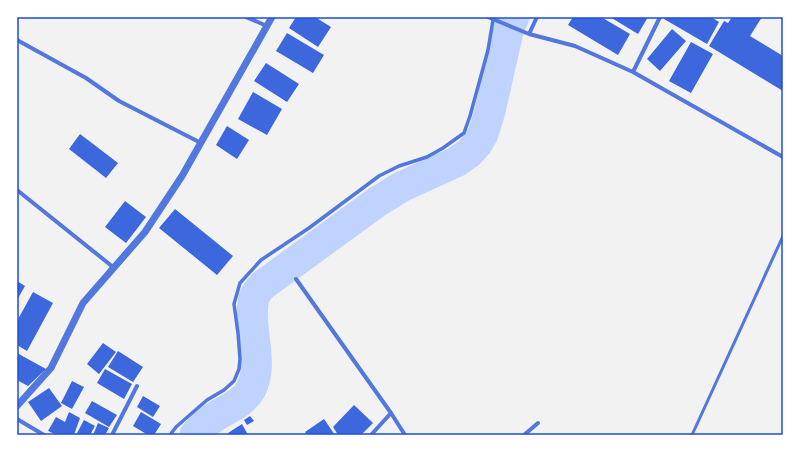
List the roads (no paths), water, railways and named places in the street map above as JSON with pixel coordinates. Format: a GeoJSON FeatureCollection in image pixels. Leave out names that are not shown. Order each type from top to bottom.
{"type":"FeatureCollection","features":[{"type":"Feature","properties":{"kind":"street"},"geometry":{"type":"LineString","coordinates":[[246,17],[267,26]]}},
{"type":"Feature","properties":{"kind":"street"},"geometry":{"type":"LineString","coordinates":[[17,406],[50,368],[83,303],[145,232],[182,176],[272,17]]}},
{"type":"Feature","properties":{"kind":"street"},"geometry":{"type":"LineString","coordinates":[[488,17],[529,34],[575,46],[633,72],[783,157]]}},
{"type":"Feature","properties":{"kind":"street"},"geometry":{"type":"LineString","coordinates":[[529,34],[537,17]]}},
{"type":"Feature","properties":{"kind":"street"},"geometry":{"type":"LineString","coordinates":[[633,72],[660,17]]}},
{"type":"Feature","properties":{"kind":"street"},"geometry":{"type":"LineString","coordinates":[[170,435],[176,427],[207,400],[224,390],[234,381],[239,369],[240,359],[234,304],[240,283],[261,260],[379,176],[399,166],[427,157],[464,133],[488,50],[495,19]]}},
{"type":"Feature","properties":{"kind":"street"},"geometry":{"type":"LineString","coordinates":[[17,40],[86,78],[119,101],[201,143]]}},
{"type":"Feature","properties":{"kind":"street"},"geometry":{"type":"LineString","coordinates":[[17,190],[113,268]]}},
{"type":"Feature","properties":{"kind":"street"},"geometry":{"type":"LineString","coordinates":[[296,279],[405,435]]}},
{"type":"Feature","properties":{"kind":"street"},"geometry":{"type":"LineString","coordinates":[[112,435],[137,386]]}},
{"type":"Feature","properties":{"kind":"street"},"geometry":{"type":"LineString","coordinates":[[371,435],[391,413]]}},
{"type":"Feature","properties":{"kind":"street"},"geometry":{"type":"LineString","coordinates":[[17,419],[44,435]]}},
{"type":"Feature","properties":{"kind":"street"},"geometry":{"type":"LineString","coordinates":[[524,435],[538,423]]}},
{"type":"Feature","properties":{"kind":"lane"},"geometry":{"type":"LineString","coordinates":[[692,435],[783,236]]}},
{"type":"Feature","properties":{"kind":"waterway"},"geometry":{"type":"LineString","coordinates":[[195,435],[213,418],[244,399],[251,389],[255,379],[256,369],[252,314],[253,301],[259,289],[377,202],[401,187],[456,162],[469,153],[477,144],[483,134],[490,111],[509,27],[514,17]]}}]}
